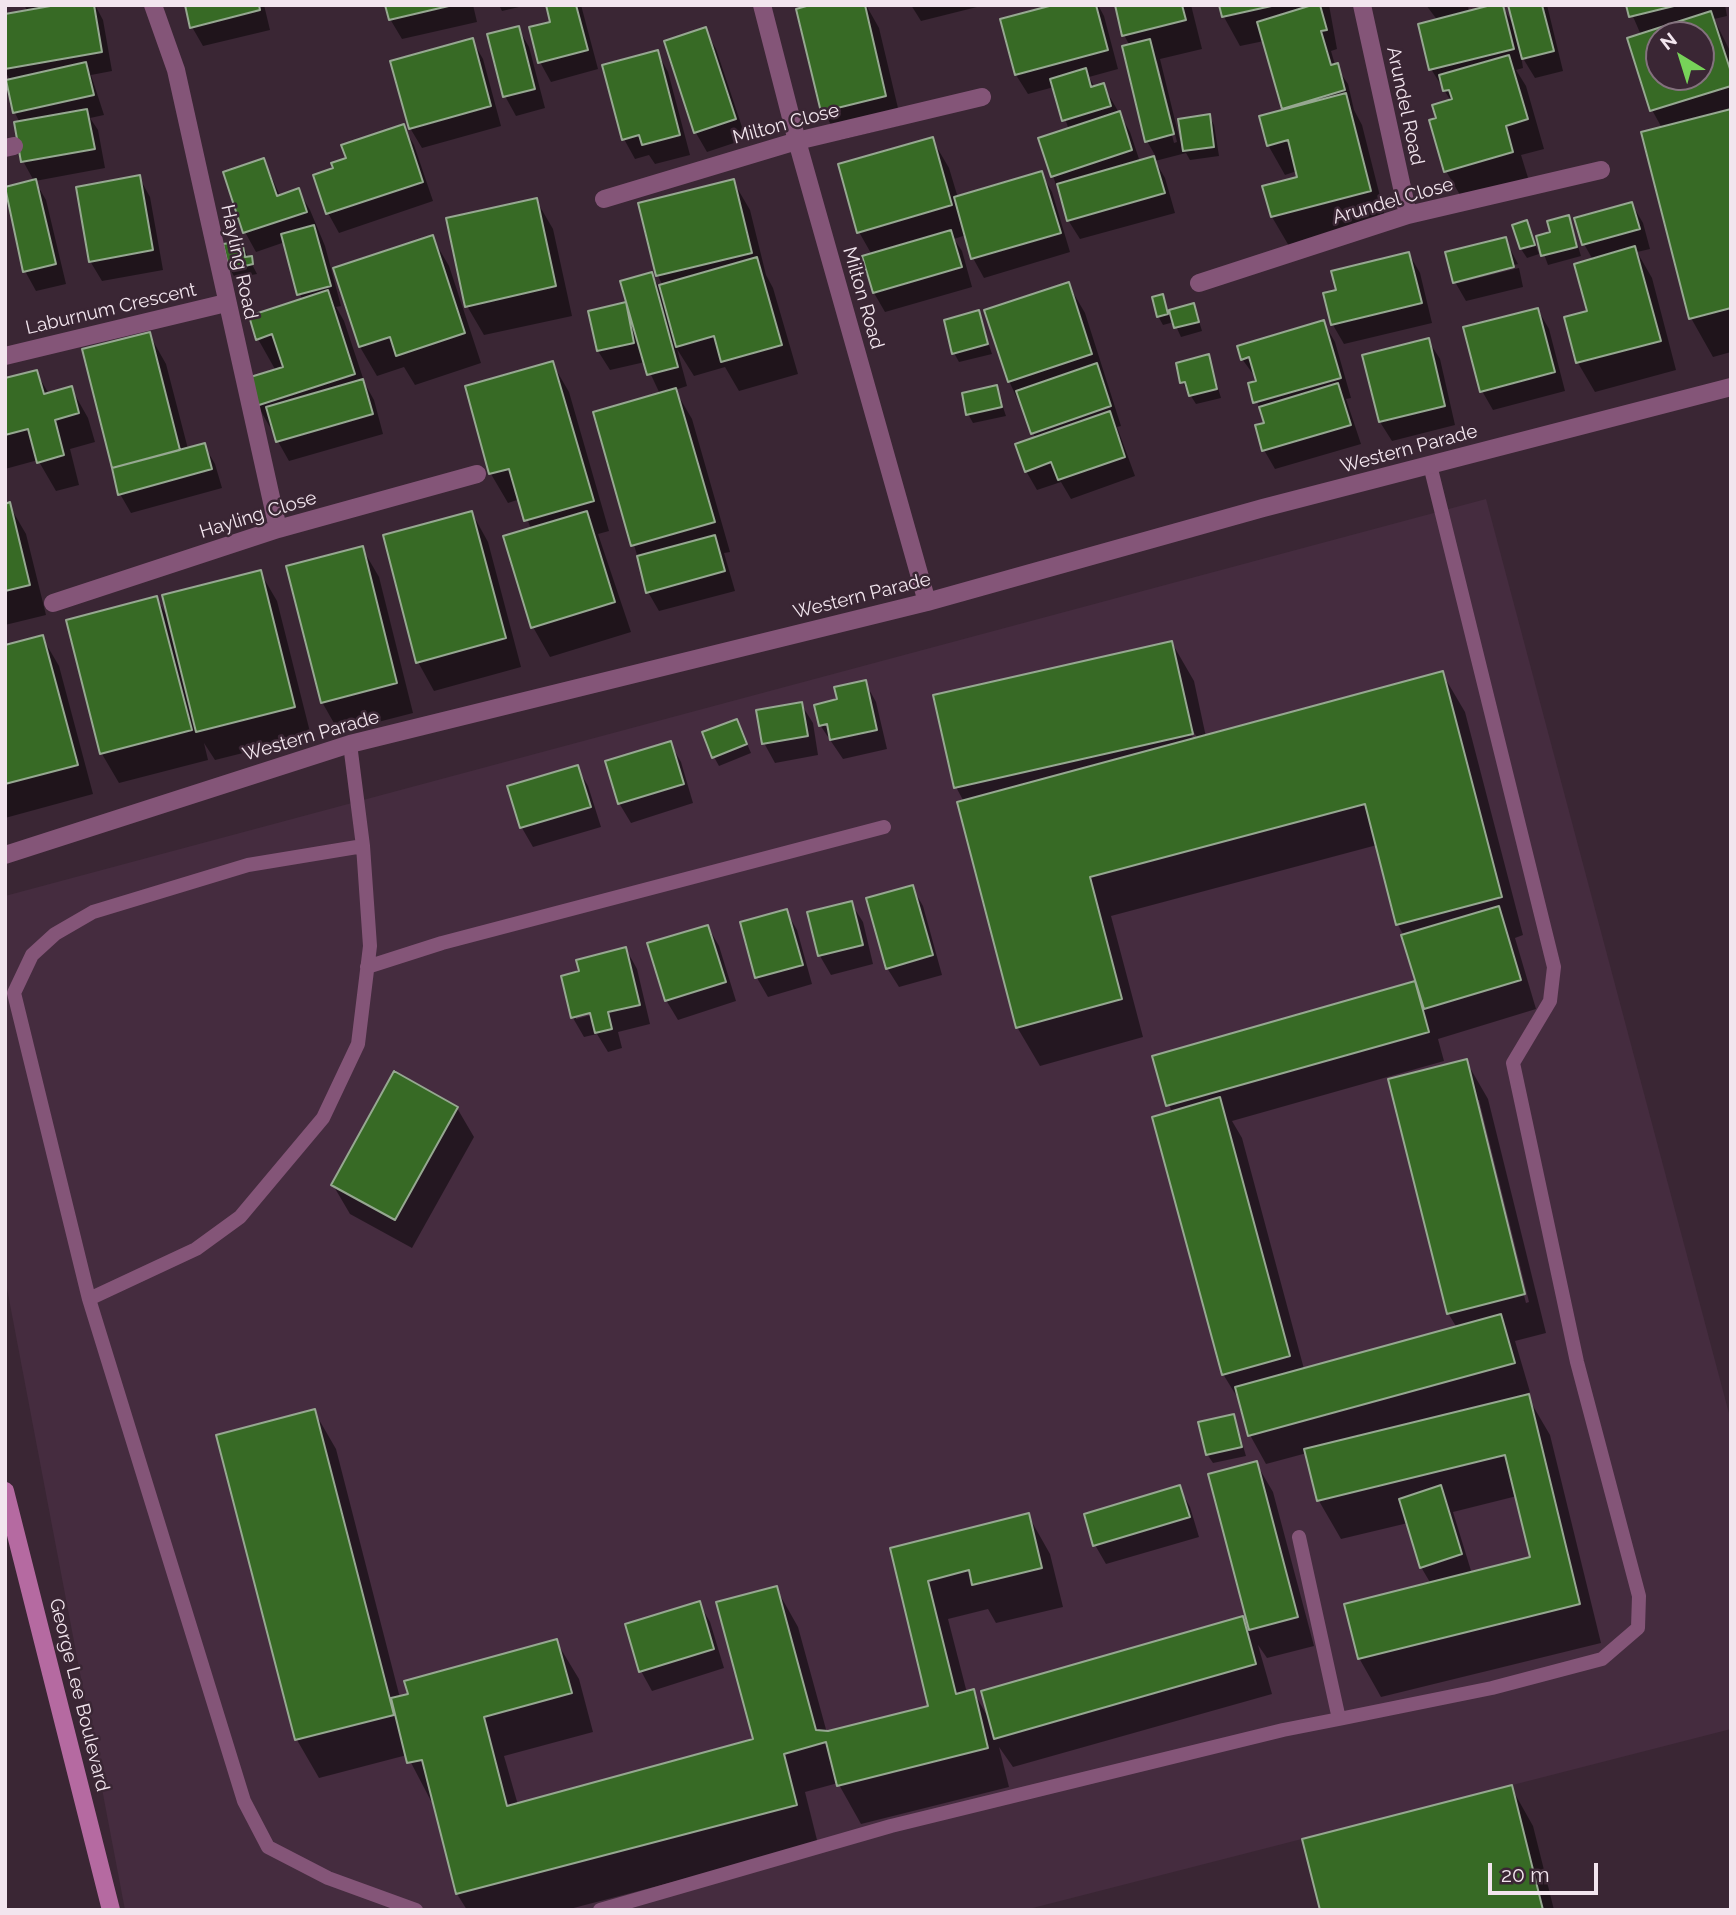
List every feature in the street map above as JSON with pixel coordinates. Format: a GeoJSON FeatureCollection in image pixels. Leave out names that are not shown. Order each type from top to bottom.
{"type":"FeatureCollection","features":[{"type":"Feature","properties":{"kind":"main road","name":"George Lee Boulevard"},"geometry":{"type":"LineString","coordinates":[[5,1491],[111,1910]]}},
{"type":"Feature","properties":{"kind":"street","name":"Hayling Road"},"geometry":{"type":"LineString","coordinates":[[153,5],[176,70],[278,529]]}},
{"type":"Feature","properties":{"kind":"street","name":"Milton Road"},"geometry":{"type":"LineString","coordinates":[[762,5],[797,141],[927,602]]}},
{"type":"Feature","properties":{"kind":"street","name":"Arundel Road"},"geometry":{"type":"LineString","coordinates":[[1362,5],[1408,215]]}},
{"type":"Feature","properties":{"kind":"street","name":"Milton Close"},"geometry":{"type":"LineString","coordinates":[[604,199],[797,141],[982,97]]}},
{"type":"Feature","properties":{"kind":"street","name":"Arundel Close"},"geometry":{"type":"LineString","coordinates":[[1199,283],[1408,215],[1601,170]]}},
{"type":"Feature","properties":{"kind":"street","name":"Laburnum Crescent"},"geometry":{"type":"LineString","coordinates":[[5,356],[226,303]]}},
{"type":"Feature","properties":{"kind":"street","name":"Western Parade"},"geometry":{"type":"LineString","coordinates":[[5,855],[350,744],[927,602],[1430,465],[1731,387]]}},
{"type":"Feature","properties":{"kind":"street","name":"Hayling Close"},"geometry":{"type":"LineString","coordinates":[[53,603],[278,529],[477,474]]}},
{"type":"Feature","properties":{"kind":"lane"},"geometry":{"type":"LineString","coordinates":[[600,1910],[891,1826],[1283,1730],[1492,1688],[1602,1658],[1638,1628],[1639,1596],[1577,1362],[1513,1063],[1550,1000],[1554,967],[1430,465]]}},
{"type":"Feature","properties":{"kind":"lane"},"geometry":{"type":"LineString","coordinates":[[89,1299],[196,1249],[240,1216],[323,1118],[358,1044],[370,946],[363,846],[350,744]]}},
{"type":"Feature","properties":{"kind":"lane"},"geometry":{"type":"LineString","coordinates":[[368,967],[442,943],[884,827]]}},
{"type":"Feature","properties":{"kind":"lane"},"geometry":{"type":"LineString","coordinates":[[363,846],[248,865],[93,912],[55,934],[32,955],[14,993],[89,1299],[244,1801],[268,1847],[328,1878],[416,1910]]}},
{"type":"Feature","properties":{"kind":"lane"},"geometry":{"type":"LineString","coordinates":[[1298,1537],[1339,1719]]}},
{"type":"Feature","properties":{"kind":"shaded area"},"geometry":{"type":"Polygon","coordinates":[[[1486,499],[1731,1421],[1731,1729],[1025,1910],[125,1910],[5,1278],[5,896],[1486,499]]]}},
{"type":"Feature","properties":{"kind":"building"},"geometry":{"type":"Polygon","coordinates":[[[56,5],[94,5],[102,52],[5,69],[5,14],[56,5]]]}},
{"type":"Feature","properties":{"kind":"building"},"geometry":{"type":"Polygon","coordinates":[[[185,5],[259,5],[260,10],[190,28],[185,5]]]}},
{"type":"Feature","properties":{"kind":"building"},"geometry":{"type":"Polygon","coordinates":[[[385,5],[453,5],[389,20],[385,5]]]}},
{"type":"Feature","properties":{"kind":"building"},"geometry":{"type":"Polygon","coordinates":[[[546,5],[576,5],[588,50],[538,63],[529,27],[550,22],[546,5]]]}},
{"type":"Feature","properties":{"kind":"building"},"geometry":{"type":"Polygon","coordinates":[[[810,5],[865,5],[886,96],[821,112],[796,9],[810,5]]]}},
{"type":"Feature","properties":{"kind":"building"},"geometry":{"type":"Polygon","coordinates":[[[1053,5],[1096,5],[1108,50],[1015,75],[1000,19],[1053,5]]]}},
{"type":"Feature","properties":{"kind":"building"},"geometry":{"type":"Polygon","coordinates":[[[1115,5],[1182,5],[1186,20],[1122,36],[1115,5]]]}},
{"type":"Feature","properties":{"kind":"building"},"geometry":{"type":"Polygon","coordinates":[[[1219,5],[1276,5],[1222,17],[1219,5]]]}},
{"type":"Feature","properties":{"kind":"building"},"geometry":{"type":"Polygon","coordinates":[[[1320,5],[1327,30],[1321,31],[1331,65],[1338,63],[1345,90],[1282,109],[1257,22],[1320,5]]]}},
{"type":"Feature","properties":{"kind":"building"},"geometry":{"type":"Polygon","coordinates":[[[1491,5],[1503,5],[1514,49],[1429,70],[1418,24],[1491,5]]]}},
{"type":"Feature","properties":{"kind":"building"},"geometry":{"type":"Polygon","coordinates":[[[1508,5],[1542,5],[1554,51],[1522,59],[1508,5]]]}},
{"type":"Feature","properties":{"kind":"building"},"geometry":{"type":"Polygon","coordinates":[[[1626,5],[1678,5],[1629,17],[1626,5]]]}},
{"type":"Feature","properties":{"kind":"building"},"geometry":{"type":"Polygon","coordinates":[[[1711,11],[1714,21],[1680,21],[1711,11]]]}},
{"type":"Feature","properties":{"kind":"building"},"geometry":{"type":"Polygon","coordinates":[[[1715,23],[1731,72],[1731,86],[1715,91],[1715,23]]]}},
{"type":"Feature","properties":{"kind":"building"},"geometry":{"type":"Polygon","coordinates":[[[519,26],[535,89],[503,97],[487,34],[519,26]]]}},
{"type":"Feature","properties":{"kind":"building"},"geometry":{"type":"Polygon","coordinates":[[[706,27],[736,119],[694,133],[664,41],[706,27]]]}},
{"type":"Feature","properties":{"kind":"building"},"geometry":{"type":"Polygon","coordinates":[[[1645,32],[1645,91],[1715,91],[1650,111],[1627,38],[1645,32]]]}},
{"type":"Feature","properties":{"kind":"building"},"geometry":{"type":"Polygon","coordinates":[[[473,38],[491,106],[409,129],[390,61],[473,38]]]}},
{"type":"Feature","properties":{"kind":"building"},"geometry":{"type":"Polygon","coordinates":[[[1150,39],[1174,134],[1145,142],[1122,46],[1150,39]]]}},
{"type":"Feature","properties":{"kind":"building"},"geometry":{"type":"Polygon","coordinates":[[[658,50],[680,135],[642,145],[639,135],[622,140],[602,65],[658,50]]]}},
{"type":"Feature","properties":{"kind":"building"},"geometry":{"type":"Polygon","coordinates":[[[1509,55],[1528,119],[1506,126],[1513,152],[1444,172],[1429,120],[1436,118],[1432,105],[1452,99],[1449,90],[1443,91],[1439,75],[1509,55]]]}},
{"type":"Feature","properties":{"kind":"building"},"geometry":{"type":"Polygon","coordinates":[[[86,62],[94,95],[13,113],[6,80],[86,62]]]}},
{"type":"Feature","properties":{"kind":"building"},"geometry":{"type":"Polygon","coordinates":[[[1086,68],[1091,87],[1104,83],[1111,106],[1062,121],[1050,79],[1086,68]]]}},
{"type":"Feature","properties":{"kind":"building"},"geometry":{"type":"Polygon","coordinates":[[[1346,93],[1371,191],[1271,217],[1262,186],[1297,177],[1288,140],[1267,146],[1259,116],[1346,93]]]}},
{"type":"Feature","properties":{"kind":"building"},"geometry":{"type":"Polygon","coordinates":[[[87,109],[95,149],[21,162],[14,122],[87,109]]]}},
{"type":"Feature","properties":{"kind":"building"},"geometry":{"type":"Polygon","coordinates":[[[1731,109],[1731,308],[1689,319],[1641,132],[1731,109]]]}},
{"type":"Feature","properties":{"kind":"building"},"geometry":{"type":"Polygon","coordinates":[[[1120,111],[1132,150],[1051,177],[1038,138],[1120,111]]]}},
{"type":"Feature","properties":{"kind":"building"},"geometry":{"type":"Polygon","coordinates":[[[1210,114],[1214,147],[1183,151],[1178,119],[1210,114]]]}},
{"type":"Feature","properties":{"kind":"building"},"geometry":{"type":"Polygon","coordinates":[[[404,124],[423,182],[326,214],[313,175],[333,168],[331,163],[346,158],[341,145],[404,124]]]}},
{"type":"Feature","properties":{"kind":"building"},"geometry":{"type":"Polygon","coordinates":[[[933,137],[952,205],[857,233],[838,164],[933,137]]]}},
{"type":"Feature","properties":{"kind":"building"},"geometry":{"type":"Polygon","coordinates":[[[1154,156],[1165,193],[1067,221],[1057,184],[1154,156]]]}},
{"type":"Feature","properties":{"kind":"building"},"geometry":{"type":"Polygon","coordinates":[[[264,158],[277,196],[299,188],[307,212],[243,233],[223,172],[264,158]]]}},
{"type":"Feature","properties":{"kind":"building"},"geometry":{"type":"Polygon","coordinates":[[[1042,171],[1061,233],[971,259],[954,197],[1042,171]]]}},
{"type":"Feature","properties":{"kind":"building"},"geometry":{"type":"Polygon","coordinates":[[[140,175],[153,250],[89,262],[76,187],[140,175]]]}},
{"type":"Feature","properties":{"kind":"building"},"geometry":{"type":"Polygon","coordinates":[[[36,179],[56,264],[23,272],[5,187],[36,179]]]}},
{"type":"Feature","properties":{"kind":"building"},"geometry":{"type":"Polygon","coordinates":[[[734,179],[752,253],[656,276],[638,203],[734,179]]]}},
{"type":"Feature","properties":{"kind":"building"},"geometry":{"type":"Polygon","coordinates":[[[537,198],[556,286],[465,307],[446,218],[537,198]]]}},
{"type":"Feature","properties":{"kind":"building"},"geometry":{"type":"Polygon","coordinates":[[[1632,202],[1640,229],[1582,245],[1574,218],[1632,202]]]}},
{"type":"Feature","properties":{"kind":"building"},"geometry":{"type":"Polygon","coordinates":[[[1569,215],[1577,247],[1541,256],[1536,236],[1550,232],[1547,221],[1569,215]]]}},
{"type":"Feature","properties":{"kind":"building"},"geometry":{"type":"Polygon","coordinates":[[[1527,220],[1535,245],[1520,249],[1512,225],[1527,220]]]}},
{"type":"Feature","properties":{"kind":"building"},"geometry":{"type":"Polygon","coordinates":[[[314,225],[331,286],[297,295],[281,234],[314,225]]]}},
{"type":"Feature","properties":{"kind":"building"},"geometry":{"type":"Polygon","coordinates":[[[951,230],[962,267],[873,293],[862,256],[951,230]]]}},
{"type":"Feature","properties":{"kind":"building"},"geometry":{"type":"Polygon","coordinates":[[[433,235],[465,333],[396,356],[390,337],[359,347],[333,268],[433,235]]]}},
{"type":"Feature","properties":{"kind":"building"},"geometry":{"type":"Polygon","coordinates":[[[1506,237],[1514,267],[1453,283],[1445,252],[1506,237]]]}},
{"type":"Feature","properties":{"kind":"building"},"geometry":{"type":"Polygon","coordinates":[[[242,241],[245,257],[252,256],[253,264],[229,270],[223,244],[242,241]]]}},
{"type":"Feature","properties":{"kind":"building"},"geometry":{"type":"Polygon","coordinates":[[[1635,246],[1661,341],[1576,363],[1564,317],[1587,311],[1574,264],[1635,246]]]}},
{"type":"Feature","properties":{"kind":"building"},"geometry":{"type":"Polygon","coordinates":[[[1409,252],[1422,303],[1331,325],[1323,293],[1336,290],[1331,271],[1409,252]]]}},
{"type":"Feature","properties":{"kind":"building"},"geometry":{"type":"Polygon","coordinates":[[[757,257],[782,345],[721,362],[714,336],[676,347],[659,285],[757,257]]]}},
{"type":"Feature","properties":{"kind":"building"},"geometry":{"type":"Polygon","coordinates":[[[652,272],[678,367],[647,375],[620,281],[652,272]]]}},
{"type":"Feature","properties":{"kind":"building"},"geometry":{"type":"Polygon","coordinates":[[[1069,282],[1092,354],[1008,382],[984,310],[1069,282]]]}},
{"type":"Feature","properties":{"kind":"building"},"geometry":{"type":"Polygon","coordinates":[[[328,290],[355,374],[256,406],[247,378],[283,367],[272,334],[256,340],[249,316],[328,290]]]}},
{"type":"Feature","properties":{"kind":"building"},"geometry":{"type":"Polygon","coordinates":[[[1163,294],[1168,314],[1157,317],[1152,297],[1163,294]]]}},
{"type":"Feature","properties":{"kind":"building"},"geometry":{"type":"Polygon","coordinates":[[[626,302],[634,343],[597,351],[588,311],[626,302]]]}},
{"type":"Feature","properties":{"kind":"building"},"geometry":{"type":"Polygon","coordinates":[[[1194,303],[1199,322],[1174,328],[1169,310],[1194,303]]]}},
{"type":"Feature","properties":{"kind":"building"},"geometry":{"type":"Polygon","coordinates":[[[1538,308],[1555,372],[1480,392],[1463,327],[1538,308]]]}},
{"type":"Feature","properties":{"kind":"building"},"geometry":{"type":"Polygon","coordinates":[[[979,310],[988,344],[952,354],[944,320],[979,310]]]}},
{"type":"Feature","properties":{"kind":"building"},"geometry":{"type":"Polygon","coordinates":[[[1324,320],[1341,378],[1253,403],[1248,383],[1256,381],[1249,357],[1241,360],[1237,346],[1324,320]]]}},
{"type":"Feature","properties":{"kind":"building"},"geometry":{"type":"Polygon","coordinates":[[[150,332],[180,450],[112,468],[82,349],[150,332]]]}},
{"type":"Feature","properties":{"kind":"building"},"geometry":{"type":"Polygon","coordinates":[[[1429,338],[1445,406],[1379,422],[1362,355],[1429,338]]]}},
{"type":"Feature","properties":{"kind":"building"},"geometry":{"type":"Polygon","coordinates":[[[1209,354],[1217,389],[1189,396],[1185,382],[1180,383],[1176,363],[1209,354]]]}},
{"type":"Feature","properties":{"kind":"building"},"geometry":{"type":"Polygon","coordinates":[[[553,361],[594,501],[524,521],[509,469],[489,474],[465,386],[553,361]]]}},
{"type":"Feature","properties":{"kind":"building"},"geometry":{"type":"Polygon","coordinates":[[[1097,363],[1111,406],[1031,434],[1016,391],[1097,363]]]}},
{"type":"Feature","properties":{"kind":"building"},"geometry":{"type":"Polygon","coordinates":[[[37,370],[44,394],[72,386],[79,413],[55,420],[64,455],[37,463],[28,429],[5,435],[5,378],[37,370]]]}},
{"type":"Feature","properties":{"kind":"building"},"geometry":{"type":"Polygon","coordinates":[[[363,379],[373,414],[276,442],[266,407],[363,379]]]}},
{"type":"Feature","properties":{"kind":"building"},"geometry":{"type":"Polygon","coordinates":[[[1338,383],[1351,425],[1262,451],[1255,425],[1264,423],[1259,407],[1338,383]]]}},
{"type":"Feature","properties":{"kind":"building"},"geometry":{"type":"Polygon","coordinates":[[[997,385],[1002,407],[966,415],[962,393],[997,385]]]}},
{"type":"Feature","properties":{"kind":"building"},"geometry":{"type":"Polygon","coordinates":[[[676,388],[715,522],[631,546],[593,412],[676,388]]]}},
{"type":"Feature","properties":{"kind":"building"},"geometry":{"type":"Polygon","coordinates":[[[1110,411],[1125,457],[1058,480],[1051,462],[1025,472],[1015,444],[1110,411]]]}},
{"type":"Feature","properties":{"kind":"building"},"geometry":{"type":"Polygon","coordinates":[[[205,443],[212,469],[118,495],[112,468],[205,443]]]}},
{"type":"Feature","properties":{"kind":"building"},"geometry":{"type":"Polygon","coordinates":[[[10,502],[30,585],[5,591],[5,504],[10,502]]]}},
{"type":"Feature","properties":{"kind":"building"},"geometry":{"type":"Polygon","coordinates":[[[472,511],[506,638],[416,663],[383,535],[472,511]]]}},
{"type":"Feature","properties":{"kind":"building"},"geometry":{"type":"Polygon","coordinates":[[[587,511],[615,602],[531,628],[503,536],[587,511]]]}},
{"type":"Feature","properties":{"kind":"building"},"geometry":{"type":"Polygon","coordinates":[[[715,535],[725,571],[646,593],[637,556],[715,535]]]}},
{"type":"Feature","properties":{"kind":"building"},"geometry":{"type":"Polygon","coordinates":[[[363,546],[397,683],[321,703],[286,566],[363,546]]]}},
{"type":"Feature","properties":{"kind":"building"},"geometry":{"type":"Polygon","coordinates":[[[261,570],[295,707],[196,732],[162,595],[261,570]]]}},
{"type":"Feature","properties":{"kind":"building"},"geometry":{"type":"Polygon","coordinates":[[[157,596],[192,730],[100,754],[66,620],[157,596]]]}},
{"type":"Feature","properties":{"kind":"building"},"geometry":{"type":"Polygon","coordinates":[[[43,635],[78,765],[5,784],[5,645],[43,635]]]}},
{"type":"Feature","properties":{"kind":"building"},"geometry":{"type":"Polygon","coordinates":[[[1172,641],[1193,734],[954,788],[933,695],[1172,641]]]}},
{"type":"Feature","properties":{"kind":"building"},"geometry":{"type":"Polygon","coordinates":[[[1443,671],[1502,897],[1396,925],[1365,804],[1090,877],[1122,999],[1016,1028],[957,802],[1443,671]]]}},
{"type":"Feature","properties":{"kind":"building"},"geometry":{"type":"Polygon","coordinates":[[[866,680],[877,730],[830,740],[827,724],[819,726],[814,705],[837,699],[834,687],[866,680]]]}},
{"type":"Feature","properties":{"kind":"building"},"geometry":{"type":"Polygon","coordinates":[[[802,702],[808,736],[762,744],[756,710],[802,702]]]}},
{"type":"Feature","properties":{"kind":"building"},"geometry":{"type":"Polygon","coordinates":[[[737,719],[747,744],[712,758],[702,732],[737,719]]]}},
{"type":"Feature","properties":{"kind":"building"},"geometry":{"type":"Polygon","coordinates":[[[671,741],[684,784],[618,804],[605,761],[671,741]]]}},
{"type":"Feature","properties":{"kind":"building"},"geometry":{"type":"Polygon","coordinates":[[[578,765],[591,807],[520,828],[507,786],[578,765]]]}},
{"type":"Feature","properties":{"kind":"building"},"geometry":{"type":"Polygon","coordinates":[[[913,885],[933,955],[886,969],[866,898],[913,885]]]}},
{"type":"Feature","properties":{"kind":"building"},"geometry":{"type":"Polygon","coordinates":[[[852,901],[863,945],[818,956],[807,912],[852,901]]]}},
{"type":"Feature","properties":{"kind":"building"},"geometry":{"type":"Polygon","coordinates":[[[1499,906],[1521,980],[1424,1009],[1401,935],[1499,906]]]}},
{"type":"Feature","properties":{"kind":"building"},"geometry":{"type":"Polygon","coordinates":[[[787,909],[803,965],[755,978],[740,922],[787,909]]]}},
{"type":"Feature","properties":{"kind":"building"},"geometry":{"type":"Polygon","coordinates":[[[708,925],[726,982],[665,1001],[647,943],[708,925]]]}},
{"type":"Feature","properties":{"kind":"building"},"geometry":{"type":"Polygon","coordinates":[[[626,947],[640,1005],[608,1012],[612,1029],[595,1033],[590,1013],[571,1018],[561,976],[579,971],[576,960],[626,947]]]}},
{"type":"Feature","properties":{"kind":"building"},"geometry":{"type":"Polygon","coordinates":[[[1415,981],[1429,1032],[1166,1106],[1152,1056],[1415,981]]]}},
{"type":"Feature","properties":{"kind":"building"},"geometry":{"type":"Polygon","coordinates":[[[1467,1059],[1525,1294],[1447,1314],[1388,1079],[1467,1059]]]}},
{"type":"Feature","properties":{"kind":"building"},"geometry":{"type":"Polygon","coordinates":[[[394,1071],[458,1107],[395,1220],[331,1185],[394,1071]]]}},
{"type":"Feature","properties":{"kind":"building"},"geometry":{"type":"Polygon","coordinates":[[[1220,1097],[1290,1356],[1222,1375],[1152,1117],[1220,1097]]]}},
{"type":"Feature","properties":{"kind":"building"},"geometry":{"type":"Polygon","coordinates":[[[1501,1314],[1515,1363],[1248,1436],[1235,1387],[1501,1314]]]}},
{"type":"Feature","properties":{"kind":"building"},"geometry":{"type":"Polygon","coordinates":[[[1529,1394],[1580,1604],[1358,1659],[1344,1604],[1530,1557],[1505,1455],[1317,1501],[1304,1449],[1529,1394]]]}},
{"type":"Feature","properties":{"kind":"building"},"geometry":{"type":"Polygon","coordinates":[[[315,1409],[394,1715],[295,1740],[216,1435],[315,1409]]]}},
{"type":"Feature","properties":{"kind":"building"},"geometry":{"type":"Polygon","coordinates":[[[1234,1414],[1242,1447],[1206,1455],[1198,1422],[1234,1414]]]}},
{"type":"Feature","properties":{"kind":"building"},"geometry":{"type":"Polygon","coordinates":[[[1257,1461],[1298,1617],[1249,1630],[1208,1474],[1257,1461]]]}},
{"type":"Feature","properties":{"kind":"building"},"geometry":{"type":"Polygon","coordinates":[[[1180,1485],[1190,1517],[1093,1546],[1084,1514],[1180,1485]]]}},
{"type":"Feature","properties":{"kind":"building"},"geometry":{"type":"Polygon","coordinates":[[[1441,1485],[1462,1554],[1420,1568],[1399,1499],[1441,1485]]]}},
{"type":"Feature","properties":{"kind":"building"},"geometry":{"type":"Polygon","coordinates":[[[1029,1513],[1042,1568],[972,1585],[969,1570],[928,1581],[956,1694],[974,1689],[988,1748],[837,1786],[826,1742],[784,1754],[797,1805],[456,1894],[422,1760],[407,1763],[391,1698],[408,1694],[404,1681],[557,1639],[572,1693],[484,1717],[507,1806],[753,1739],[716,1602],[777,1586],[816,1730],[828,1731],[928,1706],[890,1548],[1029,1513]]]}},
{"type":"Feature","properties":{"kind":"building"},"geometry":{"type":"Polygon","coordinates":[[[700,1601],[714,1649],[639,1672],[625,1624],[700,1601]]]}},
{"type":"Feature","properties":{"kind":"building"},"geometry":{"type":"Polygon","coordinates":[[[1243,1616],[1256,1664],[994,1739],[981,1691],[1243,1616]]]}},
{"type":"Feature","properties":{"kind":"building"},"geometry":{"type":"Polygon","coordinates":[[[1512,1785],[1543,1910],[1320,1910],[1302,1839],[1512,1785]]]}}]}
